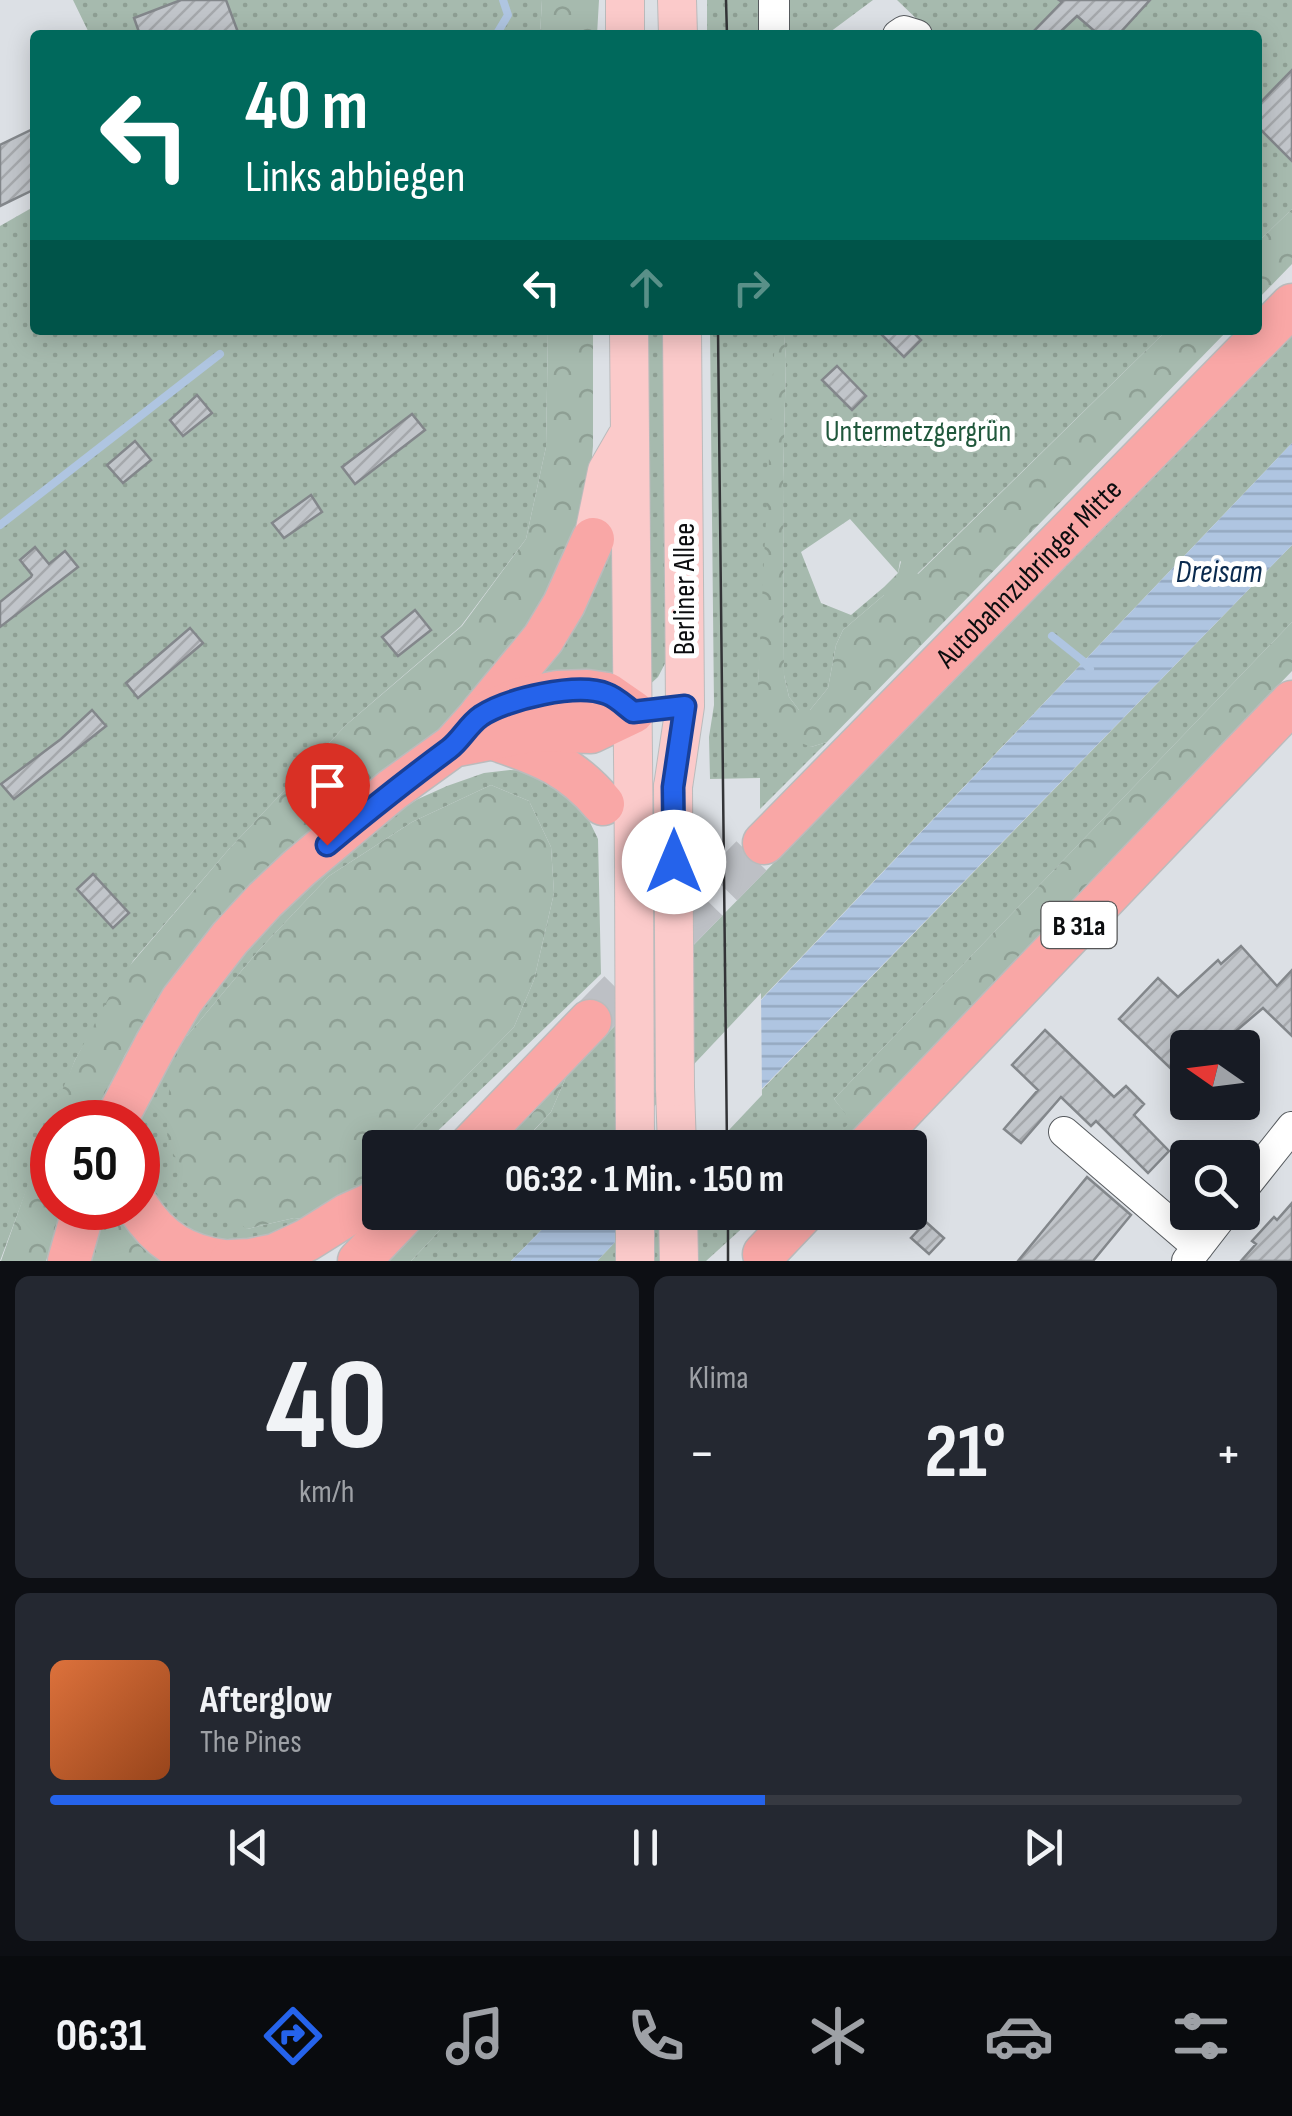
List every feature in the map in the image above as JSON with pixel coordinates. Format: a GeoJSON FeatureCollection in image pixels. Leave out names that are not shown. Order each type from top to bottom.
{"type":"FeatureCollection","features":[{"type":"Feature","properties":{"kind":"highway","name":"Autobahnzubringer Mitte"},"geometry":{"type":"LineString","coordinates":[[1262,335],[1292,304]]}},
{"type":"Feature","properties":{"kind":"highway","name":"Autobahnzubringer Mitte"},"geometry":{"type":"LineString","coordinates":[[764,842],[1262,335]]}},
{"type":"Feature","properties":{"kind":"highway"},"geometry":{"type":"LineString","coordinates":[[130,1100],[182,1000],[265,900],[392,790],[475,734],[543,640],[593,539]]}},
{"type":"Feature","properties":{"kind":"highway","name":"B 31a"},"geometry":{"type":"LineString","coordinates":[[883,1130],[1292,702]]}},
{"type":"Feature","properties":{"kind":"highway"},"geometry":{"type":"LineString","coordinates":[[475,734],[592,732],[633,712]]}},
{"type":"Feature","properties":{"kind":"highway"},"geometry":{"type":"LineString","coordinates":[[475,734],[558,763],[578,778],[618,796]]}},
{"type":"Feature","properties":{"kind":"highway"},"geometry":{"type":"LineString","coordinates":[[485,1130],[590,1021]]}},
{"type":"Feature","properties":{"kind":"highway"},"geometry":{"type":"LineString","coordinates":[[155,1230],[184,1252],[205,1259],[250,1260],[275,1256],[362,1209]]}},
{"type":"Feature","properties":{"kind":"highway"},"geometry":{"type":"LineString","coordinates":[[69,1261],[78,1230]]}},
{"type":"Feature","properties":{"kind":"highway"},"geometry":{"type":"LineString","coordinates":[[359,1261],[389,1230]]}},
{"type":"Feature","properties":{"kind":"highway"},"geometry":{"type":"LineString","coordinates":[[764,1254],[787,1230]]}},
{"type":"Feature","properties":{"kind":"main road"},"geometry":{"type":"LineString","coordinates":[[624,0],[625,30]]}},
{"type":"Feature","properties":{"kind":"main road"},"geometry":{"type":"LineString","coordinates":[[677,0],[678,30]]}},
{"type":"Feature","properties":{"kind":"main road","name":"Berliner Allee"},"geometry":{"type":"LineString","coordinates":[[629,335],[633,712],[618,796],[634,863],[634,1130]]}},
{"type":"Feature","properties":{"kind":"main road","name":"Berliner Allee"},"geometry":{"type":"LineString","coordinates":[[677,1130],[673,787],[685,706],[682,335]]}},
{"type":"Feature","properties":{"kind":"main road"},"geometry":{"type":"LineString","coordinates":[[593,539],[606,471],[630,432]]}},
{"type":"Feature","properties":{"kind":"main road"},"geometry":{"type":"LineString","coordinates":[[633,712],[685,706]]}},
{"type":"Feature","properties":{"kind":"main road"},"geometry":{"type":"LineString","coordinates":[[635,1230],[635,1261]]}},
{"type":"Feature","properties":{"kind":"main road"},"geometry":{"type":"LineString","coordinates":[[678,1230],[679,1261]]}},
{"type":"Feature","properties":{"kind":"street"},"geometry":{"type":"LineString","coordinates":[[774,0],[774,30]]}},
{"type":"Feature","properties":{"kind":"street"},"geometry":{"type":"LineString","coordinates":[[1260,1168],[1292,1128]]}},
{"type":"Feature","properties":{"kind":"street"},"geometry":{"type":"LineString","coordinates":[[1064,1132],[1208,1243]]}},
{"type":"Feature","properties":{"kind":"green space"},"geometry":{"type":"Polygon","coordinates":[[[73,0],[542,0],[540,30],[88,30],[73,0]]]}},
{"type":"Feature","properties":{"kind":"green space"},"geometry":{"type":"Polygon","coordinates":[[[542,0],[599,0],[597,30],[540,30],[542,0]]]}},
{"type":"Feature","properties":{"kind":"green space"},"geometry":{"type":"Polygon","coordinates":[[[707,0],[873,0],[833,30],[707,30],[707,0]]]}},
{"type":"Feature","properties":{"kind":"green space"},"geometry":{"type":"Polygon","coordinates":[[[897,0],[1292,0],[1292,209],[1262,238],[1262,30],[922,30],[924,26],[897,0]]]}},
{"type":"Feature","properties":{"kind":"green space"},"geometry":{"type":"Polygon","coordinates":[[[30,209],[30,335],[548,335],[546,447],[526,539],[461,626],[346,725],[229,849],[133,961],[75,1060],[60,1100],[30,1100],[30,1181],[0,1261],[0,226],[30,209]]]}},
{"type":"Feature","properties":{"kind":"green space"},"geometry":{"type":"Polygon","coordinates":[[[1292,209],[1292,264],[1262,295],[1262,238],[1292,209]]]}},
{"type":"Feature","properties":{"kind":"green space"},"geometry":{"type":"Polygon","coordinates":[[[1292,331],[1292,443],[636,1130],[534,1130],[551,1112],[567,1075],[1292,331]]]}},
{"type":"Feature","properties":{"kind":"green space"},"geometry":{"type":"Polygon","coordinates":[[[548,335],[593,335],[589,490],[571,554],[498,676],[158,1000],[104,1100],[58,1100],[120,977],[229,849],[346,725],[462,626],[526,539],[546,447],[548,335]]]}},
{"type":"Feature","properties":{"kind":"green space"},"geometry":{"type":"Polygon","coordinates":[[[642,335],[669,335],[670,654],[658,677],[646,688],[642,335]]]}},
{"type":"Feature","properties":{"kind":"green space","name":"Untermetzgergrün"},"geometry":{"type":"Polygon","coordinates":[[[710,335],[1162,335],[917,574],[900,561],[898,573],[850,519],[801,552],[821,603],[851,615],[884,587],[884,595],[843,630],[836,645],[828,688],[810,710],[799,710],[789,697],[784,675],[784,336],[758,682],[811,747],[827,742],[760,809],[760,778],[710,779],[709,737],[714,705],[710,335]]]}},
{"type":"Feature","properties":{"kind":"green space"},"geometry":{"type":"Polygon","coordinates":[[[784,335],[786,359],[784,675],[789,697],[799,710],[810,710],[828,688],[836,645],[843,630],[884,595],[884,587],[898,573],[902,558],[918,574],[1162,335],[1223,335],[827,742],[811,747],[777,733],[760,710],[758,682],[775,336],[784,335]]]}},
{"type":"Feature","properties":{"kind":"green space"},"geometry":{"type":"Polygon","coordinates":[[[609,545],[614,680],[531,677],[609,545]]]}},
{"type":"Feature","properties":{"kind":"green space"},"geometry":{"type":"Polygon","coordinates":[[[1292,545],[1292,622],[834,1099],[852,1121],[843,1130],[723,1130],[1292,545]]]}},
{"type":"Feature","properties":{"kind":"green space"},"geometry":{"type":"Polygon","coordinates":[[[1292,622],[1292,671],[855,1130],[842,1130],[851,1121],[834,1099],[1292,622]]]}},
{"type":"Feature","properties":{"kind":"green space"},"geometry":{"type":"Polygon","coordinates":[[[531,771],[582,806],[598,839],[601,974],[439,1130],[414,1130],[514,1027],[534,980],[554,893],[551,847],[529,801],[491,785],[412,822],[329,876],[259,950],[187,1036],[247,1229],[294,1218],[321,1221],[285,1239],[199,1245],[160,1209],[160,1100],[148,1100],[209,982],[377,824],[418,799],[484,773],[531,771]]]}},
{"type":"Feature","properties":{"kind":"green space"},"geometry":{"type":"Polygon","coordinates":[[[491,785],[529,801],[551,847],[554,893],[534,980],[514,1027],[414,1130],[362,1130],[360,1195],[321,1221],[294,1218],[247,1229],[206,1200],[167,1145],[168,1097],[175,1059],[187,1036],[259,950],[329,876],[412,822],[491,785]]]}},
{"type":"Feature","properties":{"kind":"green space"},"geometry":{"type":"Polygon","coordinates":[[[567,1075],[551,1112],[534,1130],[513,1130],[567,1075]]]}},
{"type":"Feature","properties":{"kind":"green space"},"geometry":{"type":"Polygon","coordinates":[[[30,1178],[30,1230],[57,1230],[46,1261],[1,1261],[30,1178]]]}},
{"type":"Feature","properties":{"kind":"green space"},"geometry":{"type":"Polygon","coordinates":[[[90,1230],[143,1230],[174,1261],[80,1261],[90,1230]]]}},
{"type":"Feature","properties":{"kind":"green space"},"geometry":{"type":"Polygon","coordinates":[[[414,1230],[440,1230],[411,1261],[383,1261],[414,1230]]]}},
{"type":"Feature","properties":{"kind":"green space"},"geometry":{"type":"Polygon","coordinates":[[[440,1230],[541,1230],[511,1261],[411,1261],[440,1230]]]}},
{"type":"Feature","properties":{"kind":"green space"},"geometry":{"type":"Polygon","coordinates":[[[627,1230],[740,1230],[706,1261],[597,1261],[627,1230]]]}},
{"type":"Feature","properties":{"kind":"water","name":"Dreisam"},"geometry":{"type":"Polygon","coordinates":[[[1292,443],[1292,545],[722,1130],[637,1130],[1292,443]]]}},
{"type":"Feature","properties":{"kind":"water"},"geometry":{"type":"Polygon","coordinates":[[[541,1230],[627,1230],[597,1261],[511,1261],[541,1230]]]}},
{"type":"Feature","properties":{"kind":"pier"},"geometry":{"type":"Polygon","coordinates":[[[761,993],[762,1095],[729,1130],[632,1130],[761,993]]]}},
{"type":"Feature","properties":{"kind":"building"},"geometry":{"type":"Polygon","coordinates":[[[181,0],[226,0],[237,30],[138,30],[134,18],[181,0]]]}},
{"type":"Feature","properties":{"kind":"building"},"geometry":{"type":"Polygon","coordinates":[[[1059,0],[1150,0],[1123,30],[1093,30],[1077,16],[1062,30],[1035,30],[1062,2],[1059,0]]]}},
{"type":"Feature","properties":{"kind":"building"},"geometry":{"type":"Polygon","coordinates":[[[1292,70],[1292,161],[1262,131],[1262,101],[1292,70]]]}},
{"type":"Feature","properties":{"kind":"building"},"geometry":{"type":"Polygon","coordinates":[[[30,130],[30,191],[0,206],[0,145],[30,130]]]}},
{"type":"Feature","properties":{"kind":"building"},"geometry":{"type":"Polygon","coordinates":[[[882,335],[916,335],[921,340],[904,357],[882,335]]]}},
{"type":"Feature","properties":{"kind":"building"},"geometry":{"type":"Polygon","coordinates":[[[837,366],[866,396],[852,410],[822,380],[837,366]]]}},
{"type":"Feature","properties":{"kind":"building"},"geometry":{"type":"Polygon","coordinates":[[[197,395],[212,413],[183,436],[170,420],[197,395]]]}},
{"type":"Feature","properties":{"kind":"building"},"geometry":{"type":"Polygon","coordinates":[[[412,414],[425,430],[355,484],[342,467],[412,414]]]}},
{"type":"Feature","properties":{"kind":"building"},"geometry":{"type":"Polygon","coordinates":[[[135,441],[151,460],[123,483],[107,465],[135,441]]]}},
{"type":"Feature","properties":{"kind":"building"},"geometry":{"type":"Polygon","coordinates":[[[311,495],[322,512],[284,538],[272,523],[311,495]]]}},
{"type":"Feature","properties":{"kind":"building"},"geometry":{"type":"Polygon","coordinates":[[[35,547],[49,564],[65,551],[78,567],[0,627],[0,602],[31,577],[20,560],[35,547]]]}},
{"type":"Feature","properties":{"kind":"building"},"geometry":{"type":"Polygon","coordinates":[[[415,610],[431,630],[398,656],[382,637],[415,610]]]}},
{"type":"Feature","properties":{"kind":"building"},"geometry":{"type":"Polygon","coordinates":[[[190,628],[203,643],[138,698],[126,683],[190,628]]]}},
{"type":"Feature","properties":{"kind":"building"},"geometry":{"type":"Polygon","coordinates":[[[92,710],[106,726],[14,799],[1,784],[92,710]]]}},
{"type":"Feature","properties":{"kind":"building"},"geometry":{"type":"Polygon","coordinates":[[[93,874],[129,913],[113,928],[77,889],[93,874]]]}},
{"type":"Feature","properties":{"kind":"building"},"geometry":{"type":"Polygon","coordinates":[[[1241,946],[1277,986],[1292,970],[1292,1036],[1263,1008],[1237,1030],[1170,1030],[1170,1068],[1119,1019],[1158,978],[1178,997],[1218,960],[1221,964],[1241,946]]]}},
{"type":"Feature","properties":{"kind":"building"},"geometry":{"type":"Polygon","coordinates":[[[1045,1030],[1114,1097],[1126,1086],[1144,1104],[1134,1115],[1169,1151],[1148,1173],[1096,1121],[1091,1126],[1061,1097],[1021,1143],[1004,1129],[1038,1090],[1012,1065],[1045,1030]]]}},
{"type":"Feature","properties":{"kind":"building"},"geometry":{"type":"Polygon","coordinates":[[[1087,1177],[1131,1215],[1093,1261],[1018,1261],[1087,1177]]]}},
{"type":"Feature","properties":{"kind":"building"},"geometry":{"type":"Polygon","coordinates":[[[1292,1203],[1292,1261],[1241,1261],[1256,1244],[1252,1241],[1292,1203]]]}},
{"type":"Feature","properties":{"kind":"building"},"geometry":{"type":"Polygon","coordinates":[[[927,1223],[944,1238],[929,1254],[911,1238],[918,1230],[927,1230],[927,1223]]]}},
{"type":"Feature","properties":{"kind":"waterway"},"geometry":{"type":"LineString","coordinates":[[499,30],[508,15],[503,0]]}},
{"type":"Feature","properties":{"kind":"waterway"},"geometry":{"type":"LineString","coordinates":[[0,525],[220,354]]}},
{"type":"Feature","properties":{"kind":"waterway"},"geometry":{"type":"LineString","coordinates":[[1052,636],[1090,669]]}},
{"type":"Feature","properties":{"kind":"tunnel"},"geometry":{"type":"LineString","coordinates":[[590,1021],[764,843]]}},
{"type":"Feature","properties":{"kind":"tram line"},"geometry":{"type":"LineString","coordinates":[[726,0],[727,30]]}},
{"type":"Feature","properties":{"kind":"tram line"},"geometry":{"type":"LineString","coordinates":[[718,335],[727,1130]]}},
{"type":"Feature","properties":{"kind":"tram line"},"geometry":{"type":"LineString","coordinates":[[728,1230],[728,1261]]}},
{"type":"Feature","properties":{"kind":"route"},"geometry":{"type":"LineString","coordinates":[[327,845],[392,790],[453,746],[479,717],[516,700],[587,691],[608,694],[633,712],[685,706],[673,787],[674,862]]}}]}
